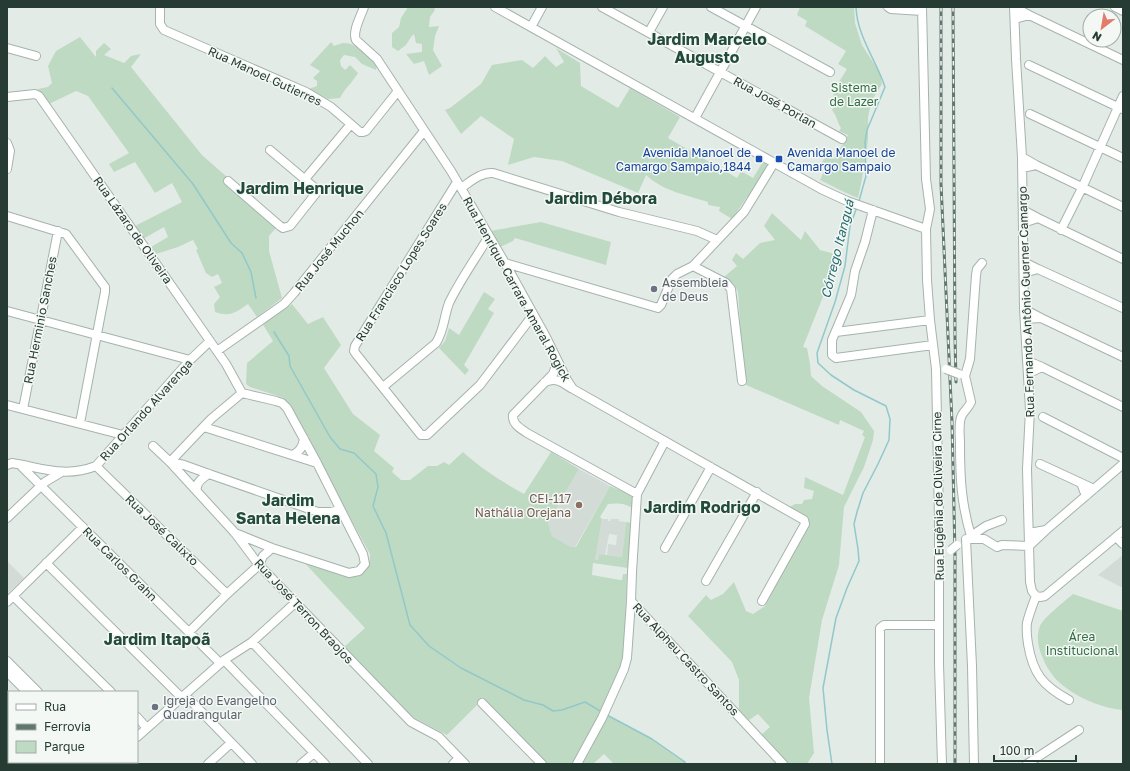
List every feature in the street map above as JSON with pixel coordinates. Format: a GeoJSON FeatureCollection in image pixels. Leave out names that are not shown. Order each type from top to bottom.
{"type":"FeatureCollection","features":[{"type":"Feature","properties":{"kind":"street","name":"Rua Manoel Gutierres"},"geometry":{"type":"LineString","coordinates":[[160,7],[160,24],[164,30],[306,92],[331,107],[360,132],[366,131],[398,91]]}},
{"type":"Feature","properties":{"kind":"street","name":"Rua Henrique Carrara Amaral Rogick"},"geometry":{"type":"LineString","coordinates":[[364,7],[355,36],[356,40],[377,59],[459,184],[505,263],[573,389],[804,520],[805,524],[762,601]]}},
{"type":"Feature","properties":{"kind":"street"},"geometry":{"type":"LineString","coordinates":[[495,7],[821,189],[852,203],[926,229]]}},
{"type":"Feature","properties":{"kind":"street"},"geometry":{"type":"LineString","coordinates":[[531,27],[542,7]]}},
{"type":"Feature","properties":{"kind":"street"},"geometry":{"type":"LineString","coordinates":[[649,32],[663,7]]}},
{"type":"Feature","properties":{"kind":"street"},"geometry":{"type":"LineString","coordinates":[[711,7],[830,72]]}},
{"type":"Feature","properties":{"kind":"street"},"geometry":{"type":"LineString","coordinates":[[695,118],[756,7]]}},
{"type":"Feature","properties":{"kind":"street"},"geometry":{"type":"LineString","coordinates":[[888,7],[892,9],[922,9]]}},
{"type":"Feature","properties":{"kind":"street"},"geometry":{"type":"LineString","coordinates":[[1014,7],[1029,16],[1123,60]]}},
{"type":"Feature","properties":{"kind":"street","name":"Rua Fernando Antônio Guerner Camargo"},"geometry":{"type":"LineString","coordinates":[[1014,7],[1022,157],[1024,309],[1029,373],[1030,419],[1027,469],[1030,588],[1036,596]]}},
{"type":"Feature","properties":{"kind":"street"},"geometry":{"type":"LineString","coordinates":[[1115,7],[1123,11]]}},
{"type":"Feature","properties":{"kind":"street","name":"Rua José Porlan"},"geometry":{"type":"LineString","coordinates":[[605,8],[720,73],[842,139]]}},
{"type":"Feature","properties":{"kind":"street","name":"Rua Eugênia de Oliveira Cirne"},"geometry":{"type":"LineString","coordinates":[[922,9],[926,179],[930,208],[926,229],[927,280],[936,369],[942,764]]}},
{"type":"Feature","properties":{"kind":"street"},"geometry":{"type":"LineString","coordinates":[[1015,19],[1029,16]]}},
{"type":"Feature","properties":{"kind":"street"},"geometry":{"type":"LineString","coordinates":[[7,48],[36,56]]}},
{"type":"Feature","properties":{"kind":"street"},"geometry":{"type":"LineString","coordinates":[[1016,59],[1121,108]]}},
{"type":"Feature","properties":{"kind":"street"},"geometry":{"type":"LineString","coordinates":[[1017,70],[1029,65]]}},
{"type":"Feature","properties":{"kind":"street","name":"Rua Lázaro de Oliveira"},"geometry":{"type":"LineString","coordinates":[[7,97],[35,94],[39,96],[217,351],[242,393]]}},
{"type":"Feature","properties":{"kind":"street"},"geometry":{"type":"LineString","coordinates":[[1061,230],[1100,147],[1121,108],[1123,96]]}},
{"type":"Feature","properties":{"kind":"street"},"geometry":{"type":"LineString","coordinates":[[1019,108],[1123,158]]}},
{"type":"Feature","properties":{"kind":"street"},"geometry":{"type":"LineString","coordinates":[[1020,120],[1030,114]]}},
{"type":"Feature","properties":{"kind":"street"},"geometry":{"type":"LineString","coordinates":[[305,179],[351,124]]}},
{"type":"Feature","properties":{"kind":"street","name":"Rua José Muchon"},"geometry":{"type":"LineString","coordinates":[[217,351],[284,304],[294,294],[424,131]]}},
{"type":"Feature","properties":{"kind":"street"},"geometry":{"type":"LineString","coordinates":[[7,143],[10,151],[7,169]]}},
{"type":"Feature","properties":{"kind":"street"},"geometry":{"type":"LineString","coordinates":[[228,181],[280,226],[286,228],[290,226],[317,192],[315,188],[305,179],[270,150]]}},
{"type":"Feature","properties":{"kind":"street"},"geometry":{"type":"LineString","coordinates":[[1022,157],[1082,188],[1123,206]]}},
{"type":"Feature","properties":{"kind":"street"},"geometry":{"type":"LineString","coordinates":[[505,263],[658,308],[661,305],[672,279],[677,274],[694,266],[744,212],[774,162]]}},
{"type":"Feature","properties":{"kind":"street"},"geometry":{"type":"LineString","coordinates":[[1022,168],[1036,165]]}},
{"type":"Feature","properties":{"kind":"street"},"geometry":{"type":"LineString","coordinates":[[459,184],[487,173],[492,173],[619,212],[697,231],[717,240]]}},
{"type":"Feature","properties":{"kind":"street","name":"Rua Francisco Lopes Soares"},"geometry":{"type":"LineString","coordinates":[[459,184],[354,346],[354,351],[421,435],[424,436],[427,435],[480,385],[533,315]]}},
{"type":"Feature","properties":{"kind":"street"},"geometry":{"type":"LineString","coordinates":[[873,210],[865,242],[855,271],[851,294],[832,346],[832,355],[836,358],[933,345]]}},
{"type":"Feature","properties":{"kind":"street"},"geometry":{"type":"LineString","coordinates":[[1023,210],[1061,230],[1123,259]]}},
{"type":"Feature","properties":{"kind":"street"},"geometry":{"type":"LineString","coordinates":[[7,216],[58,230],[66,234],[105,287],[98,334],[80,423]]}},
{"type":"Feature","properties":{"kind":"street"},"geometry":{"type":"LineString","coordinates":[[1023,223],[1038,218]]}},
{"type":"Feature","properties":{"kind":"street","name":"Rua Herminio Sanches"},"geometry":{"type":"LineString","coordinates":[[23,409],[58,230]]}},
{"type":"Feature","properties":{"kind":"street"},"geometry":{"type":"LineString","coordinates":[[383,387],[436,344],[454,293],[489,236]]}},
{"type":"Feature","properties":{"kind":"street"},"geometry":{"type":"LineString","coordinates":[[1024,262],[1123,308]]}},
{"type":"Feature","properties":{"kind":"street"},"geometry":{"type":"LineString","coordinates":[[974,764],[968,537],[962,503],[960,427],[962,415],[967,410],[971,402],[962,375],[970,359],[976,274],[977,269],[982,263]]}},
{"type":"Feature","properties":{"kind":"street"},"geometry":{"type":"LineString","coordinates":[[694,266],[726,283],[731,289],[742,381]]}},
{"type":"Feature","properties":{"kind":"street"},"geometry":{"type":"LineString","coordinates":[[1024,273],[1038,269]]}},
{"type":"Feature","properties":{"kind":"street"},"geometry":{"type":"LineString","coordinates":[[1024,309],[1123,357]]}},
{"type":"Feature","properties":{"kind":"street"},"geometry":{"type":"LineString","coordinates":[[7,311],[98,334],[190,360]]}},
{"type":"Feature","properties":{"kind":"street"},"geometry":{"type":"LineString","coordinates":[[1025,319],[1041,318]]}},
{"type":"Feature","properties":{"kind":"street"},"geometry":{"type":"LineString","coordinates":[[836,332],[930,320]]}},
{"type":"Feature","properties":{"kind":"street","name":"Rua Orlando Alvarenga"},"geometry":{"type":"LineString","coordinates":[[7,465],[12,463],[60,473],[76,472],[96,466],[122,434],[190,360],[210,341]]}},
{"type":"Feature","properties":{"kind":"street"},"geometry":{"type":"LineString","coordinates":[[554,355],[556,366],[555,370],[513,415],[512,419],[515,424],[527,433],[637,494],[665,441]]}},
{"type":"Feature","properties":{"kind":"street"},"geometry":{"type":"LineString","coordinates":[[1028,361],[1123,407]]}},
{"type":"Feature","properties":{"kind":"street"},"geometry":{"type":"LineString","coordinates":[[1029,373],[1042,367]]}},
{"type":"Feature","properties":{"kind":"street"},"geometry":{"type":"LineString","coordinates":[[936,369],[946,369],[962,375]]}},
{"type":"Feature","properties":{"kind":"street"},"geometry":{"type":"LineString","coordinates":[[545,382],[556,380],[573,389]]}},
{"type":"Feature","properties":{"kind":"street"},"geometry":{"type":"LineString","coordinates":[[170,462],[211,420],[242,393],[282,403],[317,463],[365,559],[365,564],[360,571],[349,573],[272,548],[235,533]]}},
{"type":"Feature","properties":{"kind":"street"},"geometry":{"type":"LineString","coordinates":[[7,405],[122,434]]}},
{"type":"Feature","properties":{"kind":"street"},"geometry":{"type":"LineString","coordinates":[[1030,410],[1123,458]]}},
{"type":"Feature","properties":{"kind":"street"},"geometry":{"type":"LineString","coordinates":[[1030,419],[1043,417]]}},
{"type":"Feature","properties":{"kind":"street"},"geometry":{"type":"LineString","coordinates":[[211,420],[221,430],[232,436]]}},
{"type":"Feature","properties":{"kind":"street"},"geometry":{"type":"LineString","coordinates":[[204,427],[317,463]]}},
{"type":"Feature","properties":{"kind":"street"},"geometry":{"type":"LineString","coordinates":[[293,455],[300,451],[304,439]]}},
{"type":"Feature","properties":{"kind":"street","name":"Rua José Terron Braojos"},"geometry":{"type":"LineString","coordinates":[[153,446],[170,462],[235,533],[259,565],[295,603],[411,722],[439,737],[459,762]]}},
{"type":"Feature","properties":{"kind":"street"},"geometry":{"type":"LineString","coordinates":[[179,453],[181,461],[184,465]]}},
{"type":"Feature","properties":{"kind":"street"},"geometry":{"type":"LineString","coordinates":[[1028,458],[1094,489]]}},
{"type":"Feature","properties":{"kind":"street"},"geometry":{"type":"LineString","coordinates":[[170,462],[184,465],[318,512],[340,510]]}},
{"type":"Feature","properties":{"kind":"street"},"geometry":{"type":"LineString","coordinates":[[1027,469],[1040,464]]}},
{"type":"Feature","properties":{"kind":"street"},"geometry":{"type":"LineString","coordinates":[[968,537],[984,539],[997,547],[1002,545],[1029,546],[1123,464]]}},
{"type":"Feature","properties":{"kind":"street","name":"Rua Carlos Grahn"},"geometry":{"type":"LineString","coordinates":[[20,465],[188,632],[222,662],[325,764]]}},
{"type":"Feature","properties":{"kind":"street","name":"Rua José Calixto"},"geometry":{"type":"LineString","coordinates":[[96,466],[228,594]]}},
{"type":"Feature","properties":{"kind":"street"},"geometry":{"type":"LineString","coordinates":[[665,548],[711,467]]}},
{"type":"Feature","properties":{"kind":"street"},"geometry":{"type":"LineString","coordinates":[[7,518],[48,479],[60,473]]}},
{"type":"Feature","properties":{"kind":"street"},"geometry":{"type":"LineString","coordinates":[[197,492],[196,489],[198,483],[209,474]]}},
{"type":"Feature","properties":{"kind":"street"},"geometry":{"type":"LineString","coordinates":[[1081,483],[1086,496]]}},
{"type":"Feature","properties":{"kind":"street"},"geometry":{"type":"LineString","coordinates":[[706,581],[757,492]]}},
{"type":"Feature","properties":{"kind":"street","name":"Rua Alpheu Castro Santos"},"geometry":{"type":"LineString","coordinates":[[637,494],[631,601],[783,764]]}},
{"type":"Feature","properties":{"kind":"street"},"geometry":{"type":"LineString","coordinates":[[940,559],[968,537],[986,526],[1002,520]]}},
{"type":"Feature","properties":{"kind":"street"},"geometry":{"type":"LineString","coordinates":[[83,527],[10,599],[110,691]]}},
{"type":"Feature","properties":{"kind":"street"},"geometry":{"type":"LineString","coordinates":[[1029,533],[1046,530]]}},
{"type":"Feature","properties":{"kind":"street"},"geometry":{"type":"LineString","coordinates":[[1069,700],[1046,685],[1036,672],[1032,662],[1027,635],[1027,624],[1036,596],[1045,596],[1123,531]]}},
{"type":"Feature","properties":{"kind":"street"},"geometry":{"type":"LineString","coordinates":[[1116,537],[1123,544]]}},
{"type":"Feature","properties":{"kind":"street"},"geometry":{"type":"LineString","coordinates":[[188,632],[259,565],[263,556],[272,548]]}},
{"type":"Feature","properties":{"kind":"street"},"geometry":{"type":"LineString","coordinates":[[46,563],[178,695],[190,700],[252,764]]}},
{"type":"Feature","properties":{"kind":"street"},"geometry":{"type":"LineString","coordinates":[[577,764],[619,683],[627,658],[631,601]]}},
{"type":"Feature","properties":{"kind":"street"},"geometry":{"type":"LineString","coordinates":[[138,736],[222,662],[252,642],[295,603]]}},
{"type":"Feature","properties":{"kind":"street"},"geometry":{"type":"LineString","coordinates":[[880,764],[880,628],[884,625],[939,625]]}},
{"type":"Feature","properties":{"kind":"street"},"geometry":{"type":"LineString","coordinates":[[252,642],[368,764]]}},
{"type":"Feature","properties":{"kind":"street"},"geometry":{"type":"LineString","coordinates":[[7,661],[37,691]]}},
{"type":"Feature","properties":{"kind":"street"},"geometry":{"type":"LineString","coordinates":[[7,672],[26,691]]}},
{"type":"Feature","properties":{"kind":"street"},"geometry":{"type":"LineString","coordinates":[[482,703],[542,764]]}},
{"type":"Feature","properties":{"kind":"street"},"geometry":{"type":"LineString","coordinates":[[138,719],[147,728]]}},
{"type":"Feature","properties":{"kind":"street"},"geometry":{"type":"LineString","coordinates":[[1028,764],[1079,730]]}},
{"type":"Feature","properties":{"kind":"street"},"geometry":{"type":"LineString","coordinates":[[208,764],[231,743]]}},
{"type":"Feature","properties":{"kind":"street"},"geometry":{"type":"LineString","coordinates":[[301,764],[314,752]]}},
{"type":"Feature","properties":{"kind":"shaded area","name":"CEI-117 Nathália Orejana"},"geometry":{"type":"Polygon","coordinates":[[[579,469],[610,486],[575,547],[571,547],[552,536],[548,523],[579,469]]]}},
{"type":"Feature","properties":{"kind":"shaded area"},"geometry":{"type":"Polygon","coordinates":[[[602,519],[608,519],[608,521],[610,521],[611,519],[619,519],[619,521],[626,522],[622,557],[607,555],[608,544],[616,545],[617,535],[609,534],[605,555],[599,554],[598,560],[595,560],[602,519]]]}},
{"type":"Feature","properties":{"kind":"shaded area"},"geometry":{"type":"Polygon","coordinates":[[[1123,555],[1123,588],[1098,575],[1123,555]]]}},
{"type":"Feature","properties":{"kind":"shaded area"},"geometry":{"type":"Polygon","coordinates":[[[7,561],[24,578],[7,594],[7,561]]]}},
{"type":"Feature","properties":{"kind":"green space"},"geometry":{"type":"Polygon","coordinates":[[[408,7],[434,7],[435,10],[430,17],[429,27],[439,26],[435,36],[433,50],[442,66],[429,75],[424,61],[414,64],[406,54],[422,52],[422,44],[416,43],[414,34],[406,45],[398,51],[392,47],[392,33],[399,27],[401,18],[408,7]]]}},
{"type":"Feature","properties":{"kind":"green space","name":"Sistema de Lazer"},"geometry":{"type":"Polygon","coordinates":[[[800,7],[854,7],[855,23],[862,45],[880,73],[882,84],[872,100],[868,117],[868,141],[858,198],[820,180],[825,169],[820,166],[826,155],[834,159],[848,135],[839,131],[841,128],[832,110],[836,103],[833,101],[834,90],[847,69],[838,64],[846,51],[805,26],[807,21],[797,15],[800,7]]]}},
{"type":"Feature","properties":{"kind":"green space"},"geometry":{"type":"Polygon","coordinates":[[[80,37],[96,57],[96,51],[104,43],[111,49],[104,55],[124,63],[131,56],[141,54],[131,67],[202,155],[227,177],[223,181],[276,228],[269,236],[269,251],[282,298],[257,317],[248,304],[229,314],[215,312],[214,304],[220,297],[214,287],[222,283],[218,274],[212,277],[206,273],[196,250],[198,249],[193,240],[178,247],[156,254],[151,247],[168,237],[164,227],[143,239],[135,226],[182,202],[172,183],[155,193],[135,162],[114,172],[109,164],[129,153],[88,96],[76,91],[49,104],[38,89],[48,87],[52,83],[48,66],[56,51],[80,37]]]}},
{"type":"Feature","properties":{"kind":"green space"},"geometry":{"type":"Polygon","coordinates":[[[331,42],[334,46],[344,43],[354,45],[367,54],[377,65],[376,70],[362,64],[355,57],[344,55],[340,60],[341,66],[345,70],[350,65],[358,73],[340,98],[328,99],[309,89],[317,86],[317,81],[313,78],[320,71],[310,65],[331,42]]]}},
{"type":"Feature","properties":{"kind":"green space"},"geometry":{"type":"Polygon","coordinates":[[[556,48],[580,63],[581,86],[618,108],[630,88],[680,117],[668,138],[737,178],[741,171],[753,178],[764,160],[770,163],[749,198],[747,197],[732,219],[719,211],[720,207],[708,205],[708,202],[667,189],[646,175],[638,193],[562,161],[534,157],[508,165],[514,139],[481,116],[461,134],[445,110],[450,108],[481,84],[492,65],[522,60],[533,68],[545,56],[556,67],[564,62],[556,48]]]}},
{"type":"Feature","properties":{"kind":"green space"},"geometry":{"type":"Polygon","coordinates":[[[772,213],[801,240],[805,231],[820,250],[835,254],[830,279],[803,347],[807,348],[811,376],[822,386],[861,412],[874,431],[873,440],[864,467],[844,507],[839,565],[822,620],[809,698],[814,753],[807,764],[788,764],[761,735],[770,727],[758,714],[749,720],[739,710],[739,680],[732,662],[688,616],[706,595],[711,600],[723,594],[734,582],[746,611],[753,614],[765,606],[808,524],[788,508],[795,504],[802,504],[804,500],[812,499],[814,491],[804,488],[805,477],[843,495],[865,437],[862,435],[864,431],[840,420],[839,425],[744,384],[738,292],[734,284],[724,277],[737,266],[732,260],[736,253],[743,259],[760,243],[775,240],[764,226],[772,213]]]}},
{"type":"Feature","properties":{"kind":"green space"},"geometry":{"type":"Polygon","coordinates":[[[541,222],[611,242],[606,265],[515,238],[513,241],[500,247],[490,231],[541,222]]]}},
{"type":"Feature","properties":{"kind":"green space"},"geometry":{"type":"Polygon","coordinates":[[[484,292],[495,299],[488,309],[494,313],[464,365],[469,370],[465,375],[439,348],[445,341],[449,328],[459,335],[484,292]]]}},
{"type":"Feature","properties":{"kind":"green space"},"geometry":{"type":"Polygon","coordinates":[[[292,304],[308,324],[323,317],[341,345],[324,368],[353,414],[380,435],[374,451],[394,468],[392,472],[401,480],[410,480],[428,466],[437,466],[444,462],[449,465],[463,452],[477,464],[524,494],[551,452],[579,469],[548,523],[552,536],[571,547],[576,547],[610,486],[632,495],[633,509],[621,504],[608,504],[600,517],[602,519],[595,560],[598,560],[599,554],[622,557],[626,522],[632,523],[628,568],[593,563],[592,575],[622,580],[623,574],[627,574],[624,651],[622,663],[601,712],[573,764],[546,764],[482,700],[447,735],[411,716],[344,647],[365,628],[302,560],[351,577],[363,572],[368,566],[370,554],[284,398],[250,387],[246,384],[247,363],[273,341],[262,323],[292,304]]]}},
{"type":"Feature","properties":{"kind":"green space","name":"Área Institucional"},"geometry":{"type":"Polygon","coordinates":[[[1073,594],[1123,611],[1123,710],[1103,706],[1082,698],[1072,692],[1055,678],[1044,662],[1039,649],[1038,641],[1040,626],[1050,614],[1073,594]]]}},
{"type":"Feature","properties":{"kind":"green space"},"geometry":{"type":"Polygon","coordinates":[[[608,716],[652,739],[685,762],[685,764],[614,764],[604,754],[593,764],[581,764],[608,716]]]}},
{"type":"Feature","properties":{"kind":"waterway","name":"Córrego Itanguá"},"geometry":{"type":"LineString","coordinates":[[856,7],[857,18],[863,38],[885,87],[867,130],[865,142],[866,176],[859,201]]}},
{"type":"Feature","properties":{"kind":"waterway"},"geometry":{"type":"LineString","coordinates":[[112,88],[193,184],[231,243],[242,253],[251,272],[256,298]]}},
{"type":"Feature","properties":{"kind":"waterway","name":"Córrego Itanguá"},"geometry":{"type":"LineString","coordinates":[[832,764],[823,688],[836,618],[859,561],[854,524],[863,493],[889,440],[890,419],[886,406],[854,390],[831,375],[818,363],[817,353],[835,302],[845,266],[850,226],[857,207]]}},
{"type":"Feature","properties":{"kind":"waterway"},"geometry":{"type":"LineString","coordinates":[[274,332],[289,356],[290,366],[330,437],[340,449],[354,453],[376,474],[378,487],[373,506],[386,533],[410,625],[429,646],[461,668],[524,700],[543,705],[553,711],[562,710],[585,702],[602,712]]}},
{"type":"Feature","properties":{"kind":"waterway"},"geometry":{"type":"LineString","coordinates":[[607,715],[652,739],[685,762],[685,764]]}},
{"type":"Feature","properties":{"kind":"railway"},"geometry":{"type":"LineString","coordinates":[[941,7],[941,184],[952,422],[955,554],[955,764]]}},
{"type":"Feature","properties":{"kind":"railway"},"geometry":{"type":"LineString","coordinates":[[953,7],[956,382]]}},
{"type":"Feature","properties":{"kind":"place","name":"Avenida Manoel de Camargo Sampaio,1844"},"geometry":{"type":"Point","coordinates":[759,159]}},
{"type":"Feature","properties":{"kind":"place","name":"Avenida Manoel de Camargo Sampaio"},"geometry":{"type":"Point","coordinates":[779,159]}},
{"type":"Feature","properties":{"kind":"place","name":"Assembleia de Deus"},"geometry":{"type":"Point","coordinates":[654,289]}},
{"type":"Feature","properties":{"kind":"place","name":"CEI-117 Nathália Orejana"},"geometry":{"type":"Point","coordinates":[579,505]}},
{"type":"Feature","properties":{"kind":"place","name":"Igreja do Evangelho Quadrangular"},"geometry":{"type":"Point","coordinates":[155,707]}},
{"type":"Feature","properties":{"kind":"district","name":"Jardim Marcelo Augusto"},"geometry":{"type":"Point","coordinates":[707,48]}},
{"type":"Feature","properties":{"kind":"district","name":"Jardim Henrique"},"geometry":{"type":"Point","coordinates":[300,188]}},
{"type":"Feature","properties":{"kind":"district","name":"Jardim Débora"},"geometry":{"type":"Point","coordinates":[601,198]}},
{"type":"Feature","properties":{"kind":"district","name":"Jardim Rodrigo"},"geometry":{"type":"Point","coordinates":[702,507]}},
{"type":"Feature","properties":{"kind":"district","name":"Jardim Santa Helena"},"geometry":{"type":"Point","coordinates":[288,509]}},
{"type":"Feature","properties":{"kind":"district","name":"Jardim Itapoã"},"geometry":{"type":"Point","coordinates":[157,639]}}]}
